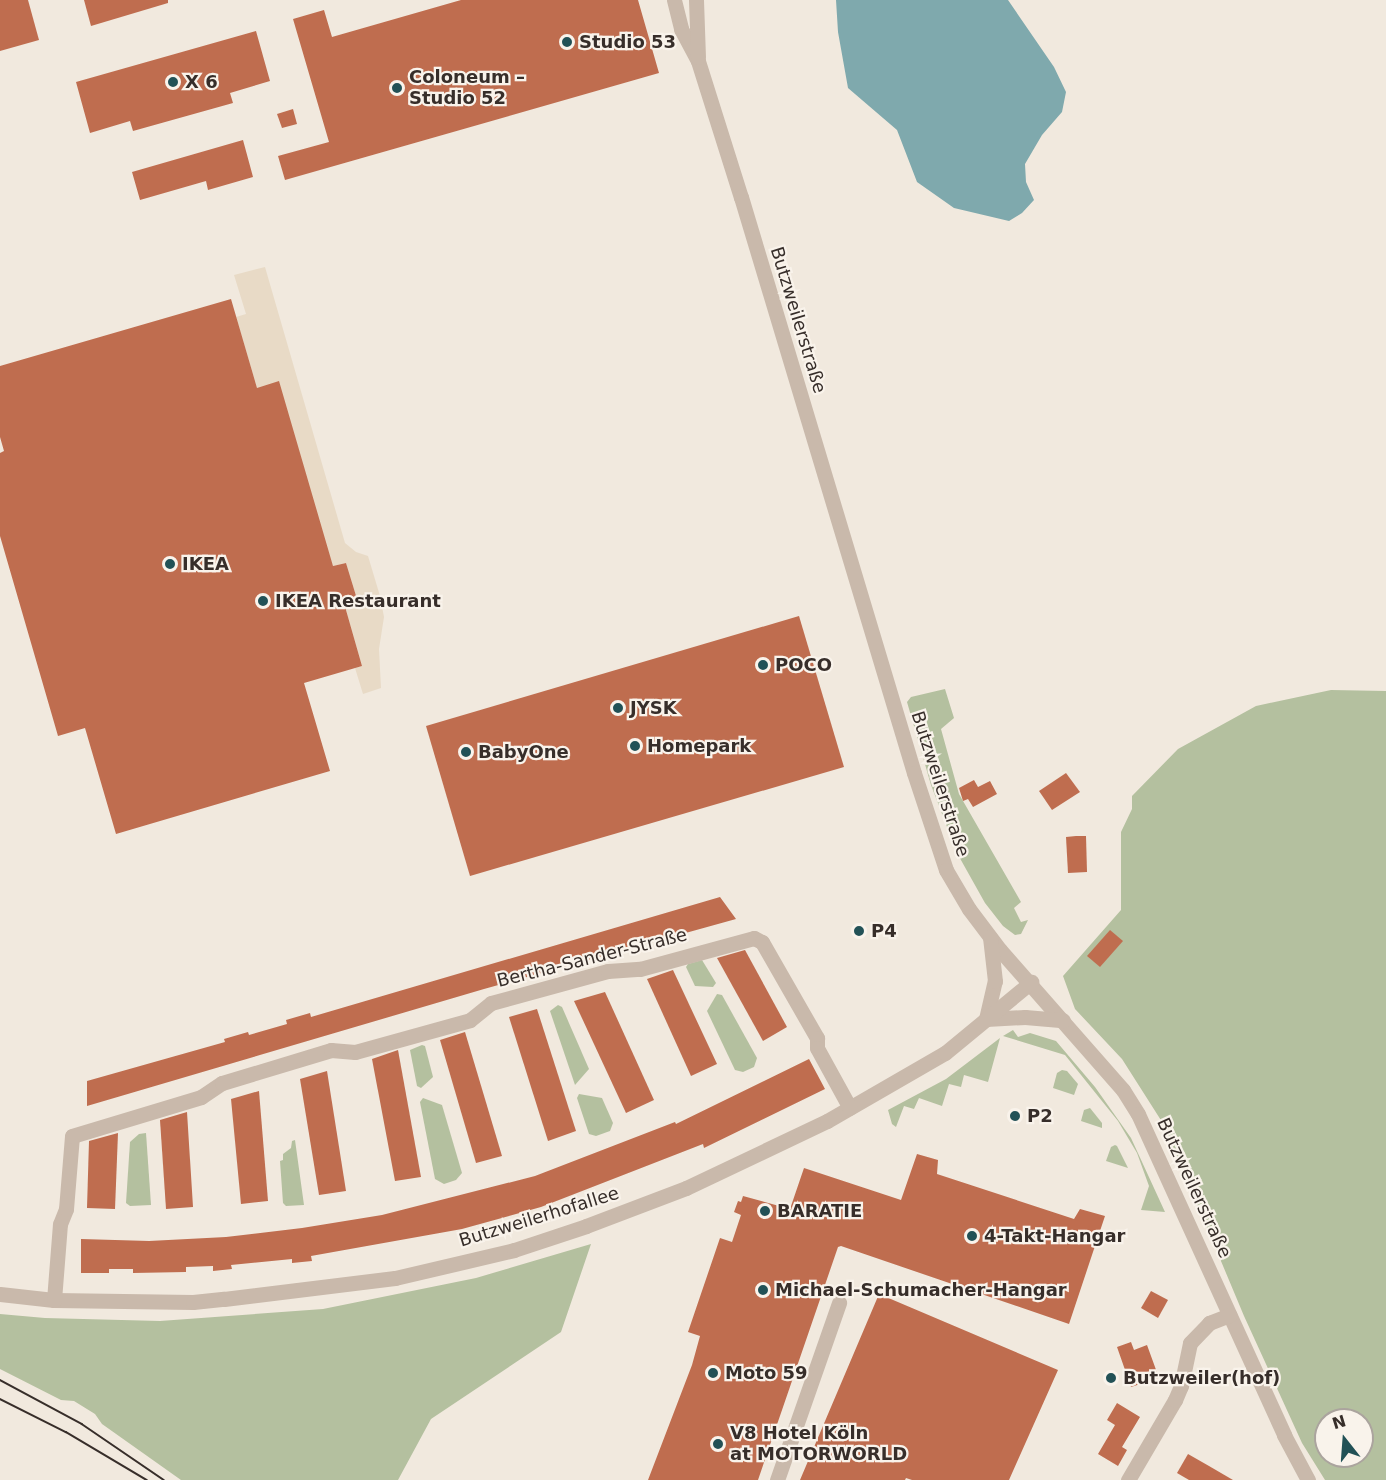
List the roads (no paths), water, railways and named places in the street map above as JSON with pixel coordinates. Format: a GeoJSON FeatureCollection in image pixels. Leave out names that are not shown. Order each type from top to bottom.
{"type":"FeatureCollection","features":[{"type":"Feature","properties":{"kind":"street","name":"Butzweilerstraße"},"geometry":{"type":"LineString","coordinates":[[674,0],[681,29],[698,61],[946,870],[990,937],[1123,1090],[1138,1113],[1284,1435],[1308,1480]]}},
{"type":"Feature","properties":{"kind":"street","name":"Butzweilerstraße"},"geometry":{"type":"LineString","coordinates":[[696,0],[698,61]]}},
{"type":"Feature","properties":{"kind":"street"},"geometry":{"type":"LineString","coordinates":[[990,937],[994,981],[986,1019],[1025,1017],[1063,1020]]}},
{"type":"Feature","properties":{"kind":"street","name":"Bertha-Sander-Straße"},"geometry":{"type":"LineString","coordinates":[[54,1300],[60,1224],[66,1209],[72,1136],[201,1097],[222,1083],[264,1070],[331,1050],[355,1052],[470,1020],[491,1003],[608,971],[640,969],[754,938],[762,942],[817,1038],[817,1048],[850,1108]]}},
{"type":"Feature","properties":{"kind":"street","name":"Butzweilerhofallee"},"geometry":{"type":"LineString","coordinates":[[0,1294],[54,1300],[193,1302],[295,1292],[395,1278],[481,1258],[586,1226],[656,1200],[850,1108],[945,1053],[1031,982]]}},
{"type":"Feature","properties":{"kind":"street"},"geometry":{"type":"LineString","coordinates":[[777,1480],[839,1303]]}},
{"type":"Feature","properties":{"kind":"street"},"geometry":{"type":"LineString","coordinates":[[1128,1480],[1181,1386],[1190,1343],[1209,1323],[1230,1315]]}},
{"type":"Feature","properties":{"kind":"water"},"geometry":{"type":"Polygon","coordinates":[[[836,0],[1008,0],[1054,67],[1066,92],[1062,112],[1042,135],[1025,164],[1026,182],[1034,200],[1022,213],[1009,221],[954,208],[917,182],[897,130],[848,88],[838,32],[836,0]]]}},
{"type":"Feature","properties":{"kind":"tram line"},"geometry":{"type":"LineString","coordinates":[[0,1380],[82,1424],[164,1480]]}},
{"type":"Feature","properties":{"kind":"tram line"},"geometry":{"type":"LineString","coordinates":[[0,1399],[66,1432],[147,1480]]}},
{"type":"Feature","properties":{"kind":"place","name":"Studio 53"},"geometry":{"type":"Point","coordinates":[567,42]}},
{"type":"Feature","properties":{"kind":"place","name":"X 6"},"geometry":{"type":"Point","coordinates":[173,82]}},
{"type":"Feature","properties":{"kind":"place","name":"Coloneum – Studio 52"},"geometry":{"type":"Point","coordinates":[397,88]}},
{"type":"Feature","properties":{"kind":"place","name":"IKEA"},"geometry":{"type":"Point","coordinates":[170,564]}},
{"type":"Feature","properties":{"kind":"place","name":"IKEA Restaurant"},"geometry":{"type":"Point","coordinates":[263,601]}},
{"type":"Feature","properties":{"kind":"place","name":"POCO"},"geometry":{"type":"Point","coordinates":[763,665]}},
{"type":"Feature","properties":{"kind":"place","name":"JYSK"},"geometry":{"type":"Point","coordinates":[618,708]}},
{"type":"Feature","properties":{"kind":"place","name":"Homepark"},"geometry":{"type":"Point","coordinates":[635,746]}},
{"type":"Feature","properties":{"kind":"place","name":"BabyOne"},"geometry":{"type":"Point","coordinates":[466,752]}},
{"type":"Feature","properties":{"kind":"place","name":"P4"},"geometry":{"type":"Point","coordinates":[859,931]}},
{"type":"Feature","properties":{"kind":"place","name":"P2"},"geometry":{"type":"Point","coordinates":[1015,1116]}},
{"type":"Feature","properties":{"kind":"place","name":"BARATIE"},"geometry":{"type":"Point","coordinates":[765,1211]}},
{"type":"Feature","properties":{"kind":"place","name":"4-Takt-Hangar"},"geometry":{"type":"Point","coordinates":[972,1236]}},
{"type":"Feature","properties":{"kind":"place","name":"Michael-Schumacher-Hangar"},"geometry":{"type":"Point","coordinates":[763,1290]}},
{"type":"Feature","properties":{"kind":"place","name":"Moto 59"},"geometry":{"type":"Point","coordinates":[713,1373]}},
{"type":"Feature","properties":{"kind":"place","name":"Butzweiler(hof)"},"geometry":{"type":"Point","coordinates":[1111,1378]}},
{"type":"Feature","properties":{"kind":"place","name":"V8 Hotel Köln at MOTORWORLD"},"geometry":{"type":"Point","coordinates":[718,1444]}}]}
